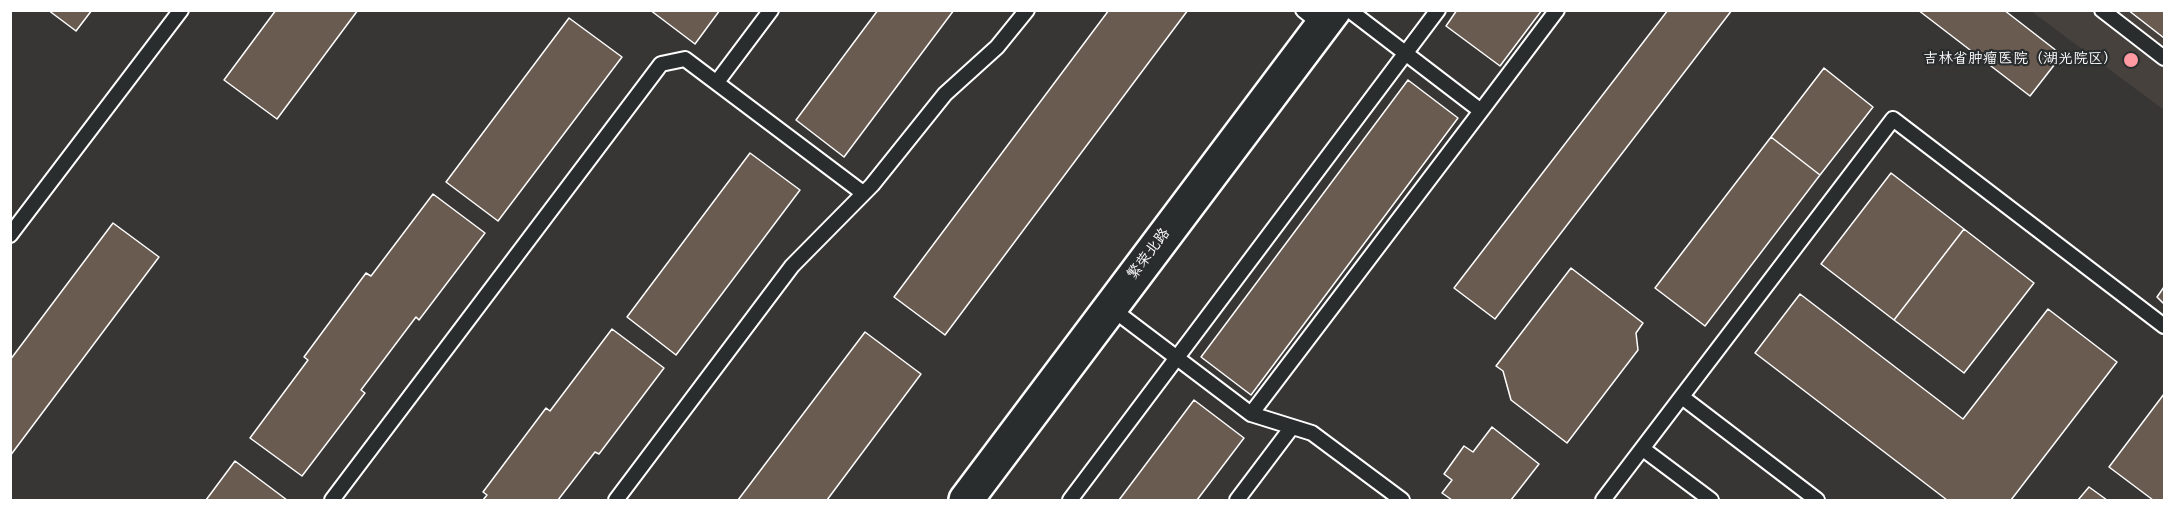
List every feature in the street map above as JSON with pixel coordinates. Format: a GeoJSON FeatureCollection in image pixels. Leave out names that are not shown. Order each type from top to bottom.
{"type":"FeatureCollection","features":[{"type":"Feature","properties":{"kind":"street","name":"繁荣北路"},"geometry":{"type":"LineString","coordinates":[[966,501],[1327,14]]}},
{"type":"Feature","properties":{"kind":"lane"},"geometry":{"type":"LineString","coordinates":[[10,235],[181,10]]}},
{"type":"Feature","properties":{"kind":"lane"},"geometry":{"type":"LineString","coordinates":[[717,82],[771,10]]}},
{"type":"Feature","properties":{"kind":"lane"},"geometry":{"type":"LineString","coordinates":[[616,501],[792,266],[863,193],[945,94],[997,46],[1027,10]]}},
{"type":"Feature","properties":{"kind":"lane"},"geometry":{"type":"LineString","coordinates":[[1070,501],[1438,10]]}},
{"type":"Feature","properties":{"kind":"lane"},"geometry":{"type":"LineString","coordinates":[[1251,414],[1557,10]]}},
{"type":"Feature","properties":{"kind":"lane"},"geometry":{"type":"LineString","coordinates":[[2102,10],[2164,58]]}},
{"type":"Feature","properties":{"kind":"lane"},"geometry":{"type":"LineString","coordinates":[[1327,14],[1406,54],[1481,111]]}},
{"type":"Feature","properties":{"kind":"lane"},"geometry":{"type":"LineString","coordinates":[[332,501],[661,64],[685,59],[863,193]]}},
{"type":"Feature","properties":{"kind":"lane"},"geometry":{"type":"LineString","coordinates":[[1603,501],[1893,119],[2164,326]]}},
{"type":"Feature","properties":{"kind":"lane"},"geometry":{"type":"LineString","coordinates":[[1111,308],[1251,414],[1312,434],[1402,501]]}},
{"type":"Feature","properties":{"kind":"lane"},"geometry":{"type":"LineString","coordinates":[[1682,397],[1817,501]]}},
{"type":"Feature","properties":{"kind":"lane"},"geometry":{"type":"LineString","coordinates":[[1237,501],[1292,427]]}},
{"type":"Feature","properties":{"kind":"lane"},"geometry":{"type":"LineString","coordinates":[[1643,449],[1711,501]]}},
{"type":"Feature","properties":{"kind":"shaded area","name":"吉林省肿瘤医院（湖光院区）"},"geometry":{"type":"Polygon","coordinates":[[[2031,11],[2164,11],[2164,110],[2031,11]]]}},
{"type":"Feature","properties":{"kind":"building"},"geometry":{"type":"Polygon","coordinates":[[[48,10],[92,10],[76,31],[48,10]]]}},
{"type":"Feature","properties":{"kind":"building"},"geometry":{"type":"Polygon","coordinates":[[[276,10],[358,10],[277,119],[224,80],[276,10]]]}},
{"type":"Feature","properties":{"kind":"building"},"geometry":{"type":"Polygon","coordinates":[[[650,10],[720,10],[695,44],[650,10]]]}},
{"type":"Feature","properties":{"kind":"building"},"geometry":{"type":"Polygon","coordinates":[[[878,10],[954,10],[844,157],[796,120],[878,10]]]}},
{"type":"Feature","properties":{"kind":"building"},"geometry":{"type":"Polygon","coordinates":[[[1109,10],[1188,10],[945,335],[894,297],[1109,10]]]}},
{"type":"Feature","properties":{"kind":"building"},"geometry":{"type":"Polygon","coordinates":[[[1457,10],[1542,10],[1500,66],[1446,26],[1457,10]]]}},
{"type":"Feature","properties":{"kind":"building"},"geometry":{"type":"Polygon","coordinates":[[[1668,10],[1732,10],[1495,319],[1454,288],[1668,10]]]}},
{"type":"Feature","properties":{"kind":"building"},"geometry":{"type":"Polygon","coordinates":[[[1918,10],[2004,10],[2062,55],[2030,96],[1918,10]]]}},
{"type":"Feature","properties":{"kind":"building"},"geometry":{"type":"Polygon","coordinates":[[[2128,10],[2164,10],[2164,38],[2128,10]]]}},
{"type":"Feature","properties":{"kind":"building"},"geometry":{"type":"Polygon","coordinates":[[[569,18],[622,57],[498,221],[446,182],[569,18]]]}},
{"type":"Feature","properties":{"kind":"building"},"geometry":{"type":"Polygon","coordinates":[[[1824,68],[1873,107],[1820,175],[1771,137],[1824,68]]]}},
{"type":"Feature","properties":{"kind":"building"},"geometry":{"type":"Polygon","coordinates":[[[1408,80],[1458,118],[1251,395],[1201,357],[1408,80]]]}},
{"type":"Feature","properties":{"kind":"building"},"geometry":{"type":"Polygon","coordinates":[[[1771,137],[1820,175],[1705,326],[1655,288],[1771,137]]]}},
{"type":"Feature","properties":{"kind":"building"},"geometry":{"type":"Polygon","coordinates":[[[750,153],[800,190],[676,355],[627,317],[750,153]]]}},
{"type":"Feature","properties":{"kind":"building"},"geometry":{"type":"Polygon","coordinates":[[[1891,173],[1964,229],[1894,320],[1821,264],[1891,173]]]}},
{"type":"Feature","properties":{"kind":"building"},"geometry":{"type":"Polygon","coordinates":[[[433,194],[485,233],[419,320],[416,317],[361,390],[365,393],[302,476],[250,438],[308,360],[304,357],[366,273],[371,276],[433,194]]]}},
{"type":"Feature","properties":{"kind":"building"},"geometry":{"type":"Polygon","coordinates":[[[113,223],[159,257],[10,456],[10,360],[113,223]]]}},
{"type":"Feature","properties":{"kind":"building"},"geometry":{"type":"Polygon","coordinates":[[[1964,229],[2034,283],[1964,373],[1894,320],[1964,229]]]}},
{"type":"Feature","properties":{"kind":"building"},"geometry":{"type":"Polygon","coordinates":[[[1571,268],[1643,323],[1636,333],[1638,350],[1567,443],[1511,400],[1503,371],[1496,366],[1571,268]]]}},
{"type":"Feature","properties":{"kind":"building"},"geometry":{"type":"Polygon","coordinates":[[[2164,287],[2164,304],[2157,297],[2164,287]]]}},
{"type":"Feature","properties":{"kind":"building"},"geometry":{"type":"Polygon","coordinates":[[[1800,294],[1963,419],[2048,309],[2117,362],[2011,500],[1947,500],[1755,353],[1800,294]]]}},
{"type":"Feature","properties":{"kind":"building"},"geometry":{"type":"Polygon","coordinates":[[[612,329],[664,368],[599,454],[595,452],[558,500],[483,500],[487,495],[483,492],[546,408],[550,411],[612,329]]]}},
{"type":"Feature","properties":{"kind":"building"},"geometry":{"type":"Polygon","coordinates":[[[865,332],[921,374],[827,500],[738,500],[865,332]]]}},
{"type":"Feature","properties":{"kind":"building"},"geometry":{"type":"Polygon","coordinates":[[[2164,394],[2164,500],[2153,500],[2109,467],[2164,394]]]}},
{"type":"Feature","properties":{"kind":"building"},"geometry":{"type":"Polygon","coordinates":[[[1194,400],[1244,438],[1197,500],[1119,500],[1194,400]]]}},
{"type":"Feature","properties":{"kind":"building"},"geometry":{"type":"Polygon","coordinates":[[[1492,427],[1539,464],[1511,500],[1452,500],[1442,493],[1452,480],[1444,474],[1464,446],[1473,452],[1492,427]]]}},
{"type":"Feature","properties":{"kind":"building"},"geometry":{"type":"Polygon","coordinates":[[[235,461],[287,500],[206,500],[235,461]]]}},
{"type":"Feature","properties":{"kind":"building"},"geometry":{"type":"Polygon","coordinates":[[[2089,487],[2107,500],[2078,500],[2089,487]]]}},
{"type":"Feature","properties":{"kind":"place","name":"吉林省肿瘤医院（湖光院区）"},"geometry":{"type":"Point","coordinates":[2131,60]}}]}
